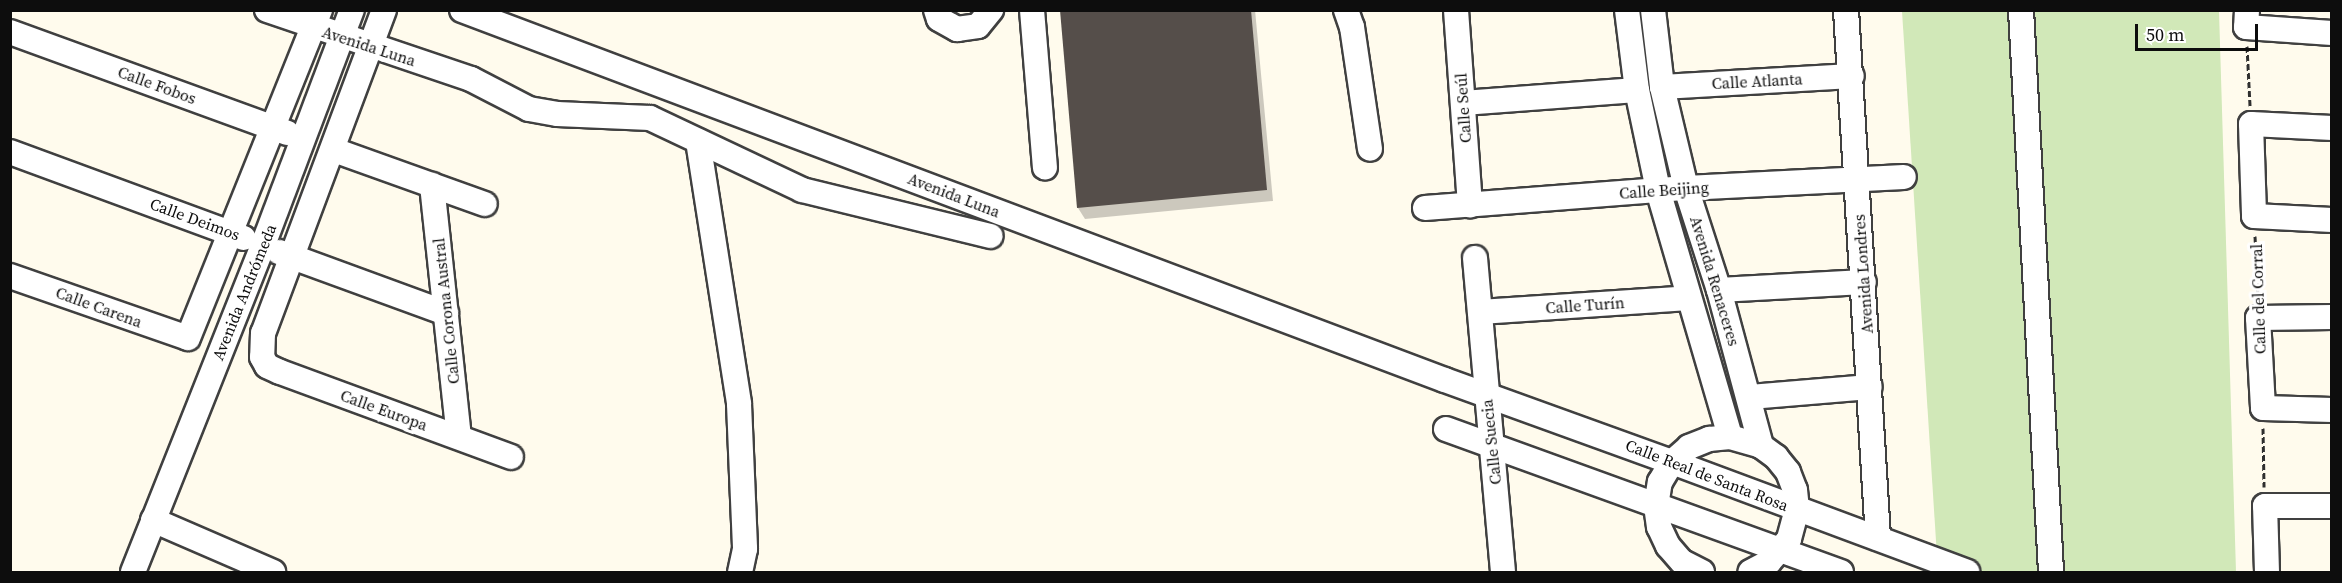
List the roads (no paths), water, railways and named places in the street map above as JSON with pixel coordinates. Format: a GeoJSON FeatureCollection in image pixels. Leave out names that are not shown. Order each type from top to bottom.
{"type":"FeatureCollection","features":[{"type":"Feature","properties":{"kind":"street","name":"Avenida Luna"},"geometry":{"type":"LineString","coordinates":[[267,10],[317,19],[342,37],[471,79],[529,110],[557,114],[650,118],[802,190],[990,236]]}},
{"type":"Feature","properties":{"kind":"street","name":"Avenida Andrómeda"},"geometry":{"type":"LineString","coordinates":[[133,573],[263,245],[352,10]]}},
{"type":"Feature","properties":{"kind":"street","name":"Avenida Andrómeda"},"geometry":{"type":"LineString","coordinates":[[262,357],[263,333],[334,150],[384,10]]}},
{"type":"Feature","properties":{"kind":"street","name":"Avenida Luna"},"geometry":{"type":"LineString","coordinates":[[462,10],[1446,380]]}},
{"type":"Feature","properties":{"kind":"street"},"geometry":{"type":"LineString","coordinates":[[936,10],[939,19],[957,29],[978,26],[991,10]]}},
{"type":"Feature","properties":{"kind":"street"},"geometry":{"type":"LineString","coordinates":[[1032,10],[1046,167]]}},
{"type":"Feature","properties":{"kind":"street"},"geometry":{"type":"LineString","coordinates":[[1346,10],[1352,27],[1370,149]]}},
{"type":"Feature","properties":{"kind":"street","name":"Calle Seúl"},"geometry":{"type":"LineString","coordinates":[[1456,10],[1470,206]]}},
{"type":"Feature","properties":{"kind":"street","name":"Avenida Renaceres"},"geometry":{"type":"LineString","coordinates":[[1627,10],[1637,90],[1658,190],[1730,437]]}},
{"type":"Feature","properties":{"kind":"street","name":"Avenida Renaceres"},"geometry":{"type":"LineString","coordinates":[[1653,10],[1662,87],[1686,188],[1719,290],[1750,397],[1761,446]]}},
{"type":"Feature","properties":{"kind":"street","name":"Avenida Londres"},"geometry":{"type":"LineString","coordinates":[[1846,10],[1852,76],[1878,538]]}},
{"type":"Feature","properties":{"kind":"street"},"geometry":{"type":"LineString","coordinates":[[2021,10],[2051,573]]}},
{"type":"Feature","properties":{"kind":"street"},"geometry":{"type":"LineString","coordinates":[[231,232],[317,19]]}},
{"type":"Feature","properties":{"kind":"street"},"geometry":{"type":"LineString","coordinates":[[2246,19],[2331,33]]}},
{"type":"Feature","properties":{"kind":"street","name":"Calle Fobos"},"geometry":{"type":"LineString","coordinates":[[10,32],[304,138]]}},
{"type":"Feature","properties":{"kind":"street","name":"Calle Atlanta"},"geometry":{"type":"LineString","coordinates":[[1662,87],[1852,76]]}},
{"type":"Feature","properties":{"kind":"street"},"geometry":{"type":"LineString","coordinates":[[1463,103],[1637,90]]}},
{"type":"Feature","properties":{"kind":"street"},"geometry":{"type":"LineString","coordinates":[[2331,128],[2251,124],[2254,216],[2331,220]]}},
{"type":"Feature","properties":{"kind":"street"},"geometry":{"type":"LineString","coordinates":[[698,141],[739,404],[746,549],[740,573]]}},
{"type":"Feature","properties":{"kind":"street"},"geometry":{"type":"LineString","coordinates":[[334,150],[485,204]]}},
{"type":"Feature","properties":{"kind":"street","name":"Calle Deimos"},"geometry":{"type":"LineString","coordinates":[[10,152],[446,313]]}},
{"type":"Feature","properties":{"kind":"street","name":"Calle Beijing"},"geometry":{"type":"LineString","coordinates":[[1425,208],[1686,188],[1904,177]]}},
{"type":"Feature","properties":{"kind":"street","name":"Calle Corona Austral"},"geometry":{"type":"LineString","coordinates":[[432,185],[459,437]]}},
{"type":"Feature","properties":{"kind":"street","name":"Calle Carena"},"geometry":{"type":"LineString","coordinates":[[10,276],[188,338],[231,232]]}},
{"type":"Feature","properties":{"kind":"street","name":"Calle Suecia"},"geometry":{"type":"LineString","coordinates":[[1475,258],[1503,573]]}},
{"type":"Feature","properties":{"kind":"street"},"geometry":{"type":"LineString","coordinates":[[1719,290],[1864,282]]}},
{"type":"Feature","properties":{"kind":"street","name":"Calle Turín"},"geometry":{"type":"LineString","coordinates":[[1480,312],[1689,298]]}},
{"type":"Feature","properties":{"kind":"street","name":"Calle del Corral"},"geometry":{"type":"LineString","coordinates":[[2331,317],[2258,318],[2263,408],[2331,410]]}},
{"type":"Feature","properties":{"kind":"street","name":"Calle Europa"},"geometry":{"type":"LineString","coordinates":[[262,357],[267,366],[280,372],[511,457]]}},
{"type":"Feature","properties":{"kind":"street","name":"Calle Real de Santa Rosa"},"geometry":{"type":"LineString","coordinates":[[1446,380],[1878,538],[1967,573]]}},
{"type":"Feature","properties":{"kind":"street"},"geometry":{"type":"LineString","coordinates":[[1750,397],[1870,387]]}},
{"type":"Feature","properties":{"kind":"street"},"geometry":{"type":"LineString","coordinates":[[1446,429],[1841,573]]}},
{"type":"Feature","properties":{"kind":"street"},"geometry":{"type":"LineString","coordinates":[[1688,569],[1668,546],[1659,527],[1656,506],[1660,482],[1672,462],[1689,447],[1709,439],[1730,437],[1761,446],[1776,457],[1788,472],[1795,490],[1797,509],[1789,539],[1769,562],[1750,573]]}},
{"type":"Feature","properties":{"kind":"street"},"geometry":{"type":"LineString","coordinates":[[2267,573],[2265,506],[2331,506]]}},
{"type":"Feature","properties":{"kind":"street"},"geometry":{"type":"LineString","coordinates":[[153,520],[273,573]]}}]}
